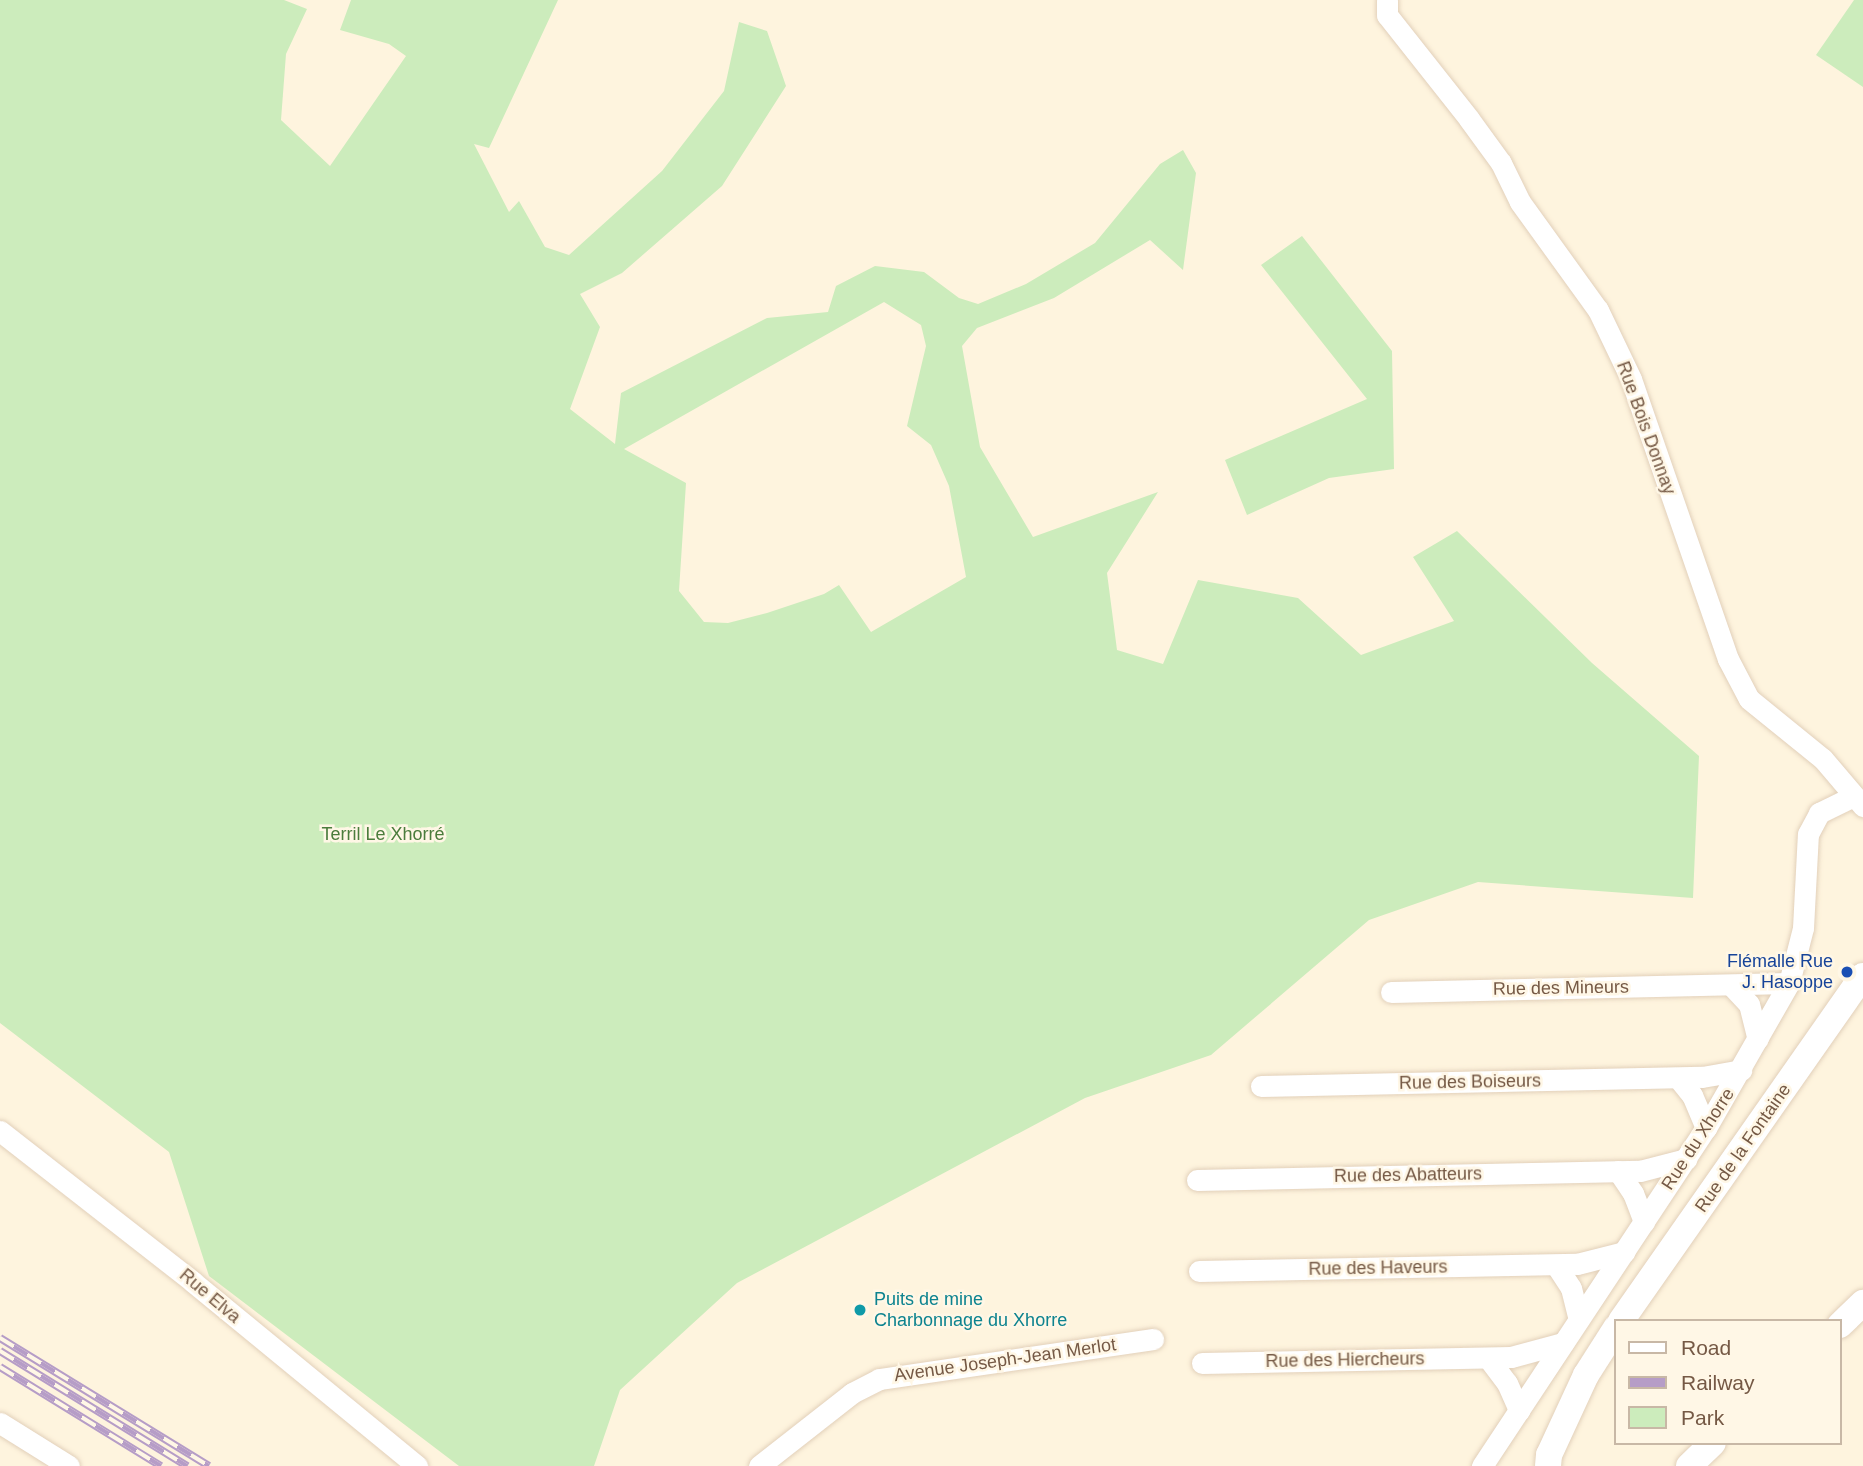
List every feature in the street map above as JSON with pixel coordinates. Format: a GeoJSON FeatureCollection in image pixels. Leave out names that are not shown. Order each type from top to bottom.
{"type":"FeatureCollection","features":[{"type":"Feature","properties":{"kind":"street","name":"Rue Bois Donnay"},"geometry":{"type":"LineString","coordinates":[[1387,8],[1501,163],[1520,202],[1598,310],[1631,379],[1728,659],[1749,699],[1830,766],[1857,802]]}},
{"type":"Feature","properties":{"kind":"street","name":"Rue du Xhorre"},"geometry":{"type":"LineString","coordinates":[[1482,1466],[1706,1128],[1741,1070],[1789,984],[1803,928],[1808,834],[1819,813],[1857,802]]}},
{"type":"Feature","properties":{"kind":"street","name":"Rue de la Fontaine"},"geometry":{"type":"LineString","coordinates":[[1622,1319],[1863,976]]}},
{"type":"Feature","properties":{"kind":"street","name":"Rue des Mineurs"},"geometry":{"type":"LineString","coordinates":[[1391,992],[1789,984]]}},
{"type":"Feature","properties":{"kind":"street"},"geometry":{"type":"LineString","coordinates":[[1731,985],[1749,1004],[1758,1039]]}},
{"type":"Feature","properties":{"kind":"street","name":"Rue des Boiseurs"},"geometry":{"type":"LineString","coordinates":[[1261,1086],[1678,1078],[1715,1076],[1741,1070]]}},
{"type":"Feature","properties":{"kind":"street"},"geometry":{"type":"LineString","coordinates":[[1678,1078],[1692,1096],[1706,1128]]}},
{"type":"Feature","properties":{"kind":"street","name":"Rue Elva"},"geometry":{"type":"LineString","coordinates":[[0,1131],[193,1282],[417,1466]]}},
{"type":"Feature","properties":{"kind":"street","name":"Rue des Abatteurs"},"geometry":{"type":"LineString","coordinates":[[1197,1180],[1618,1171],[1653,1169],[1686,1158]]}},
{"type":"Feature","properties":{"kind":"street"},"geometry":{"type":"LineString","coordinates":[[1618,1171],[1633,1193],[1644,1222]]}},
{"type":"Feature","properties":{"kind":"street","name":"Rue des Haveurs"},"geometry":{"type":"LineString","coordinates":[[1199,1271],[1556,1265],[1589,1262],[1624,1252]]}},
{"type":"Feature","properties":{"kind":"street"},"geometry":{"type":"LineString","coordinates":[[1556,1265],[1571,1288],[1579,1318]]}},
{"type":"Feature","properties":{"kind":"street"},"geometry":{"type":"LineString","coordinates":[[1842,1323],[1863,1304]]}},
{"type":"Feature","properties":{"kind":"street"},"geometry":{"type":"LineString","coordinates":[[1548,1466],[1549,1455],[1586,1375],[1615,1330]]}},
{"type":"Feature","properties":{"kind":"street","name":"Avenue Joseph-Jean Merlot"},"geometry":{"type":"LineString","coordinates":[[759,1466],[844,1399],[879,1379],[1153,1339]]}},
{"type":"Feature","properties":{"kind":"street","name":"Rue des Hiercheurs"},"geometry":{"type":"LineString","coordinates":[[1202,1363],[1488,1358],[1524,1356],[1563,1343]]}},
{"type":"Feature","properties":{"kind":"street"},"geometry":{"type":"LineString","coordinates":[[1488,1358],[1507,1383],[1518,1410]]}},
{"type":"Feature","properties":{"kind":"street"},"geometry":{"type":"LineString","coordinates":[[0,1423],[69,1466]]}},
{"type":"Feature","properties":{"kind":"street"},"geometry":{"type":"LineString","coordinates":[[1689,1466],[1711,1445]]}},
{"type":"Feature","properties":{"kind":"green space","name":"Terril Le Xhorré"},"geometry":{"type":"Polygon","coordinates":[[[0,0],[284,0],[307,9],[286,54],[281,120],[330,166],[406,56],[389,44],[340,30],[351,0],[558,0],[489,148],[474,144],[509,212],[519,201],[545,247],[569,255],[662,171],[724,91],[739,22],[767,31],[786,86],[722,186],[622,273],[580,294],[600,327],[570,409],[615,444],[621,393],[767,318],[828,312],[836,286],[875,266],[924,272],[959,298],[978,304],[1026,284],[1095,243],[1160,164],[1183,150],[1196,173],[1183,270],[1150,240],[1054,298],[977,328],[962,346],[980,447],[1033,537],[1158,492],[1107,573],[1117,650],[1163,664],[1198,580],[1298,598],[1361,655],[1454,621],[1413,557],[1457,531],[1592,663],[1699,756],[1693,898],[1478,882],[1369,920],[1211,1055],[1085,1098],[737,1283],[620,1390],[594,1466],[459,1466],[209,1276],[169,1152],[0,1023],[0,0]],[[884,302],[624,449],[686,483],[679,591],[704,622],[728,623],[767,613],[824,594],[839,585],[871,632],[966,577],[949,486],[931,445],[907,426],[926,346],[921,325],[884,302]]]}},
{"type":"Feature","properties":{"kind":"green space"},"geometry":{"type":"Polygon","coordinates":[[[1854,0],[1863,0],[1863,87],[1816,55],[1854,0]]]}},
{"type":"Feature","properties":{"kind":"green space"},"geometry":{"type":"Polygon","coordinates":[[[1302,236],[1392,351],[1394,469],[1329,478],[1247,515],[1225,460],[1367,399],[1261,265],[1302,236]]]}},
{"type":"Feature","properties":{"kind":"railway"},"geometry":{"type":"LineString","coordinates":[[0,1338],[209,1466]]}},
{"type":"Feature","properties":{"kind":"railway"},"geometry":{"type":"LineString","coordinates":[[0,1351],[187,1466]]}},
{"type":"Feature","properties":{"kind":"railway"},"geometry":{"type":"LineString","coordinates":[[0,1367],[161,1466]]}},
{"type":"Feature","properties":{"kind":"place","name":"Flémalle Rue J. Hasoppe"},"geometry":{"type":"Point","coordinates":[1847,972]}},
{"type":"Feature","properties":{"kind":"place","name":"Puits de mine Charbonnage du Xhorre"},"geometry":{"type":"Point","coordinates":[860,1310]}}]}
